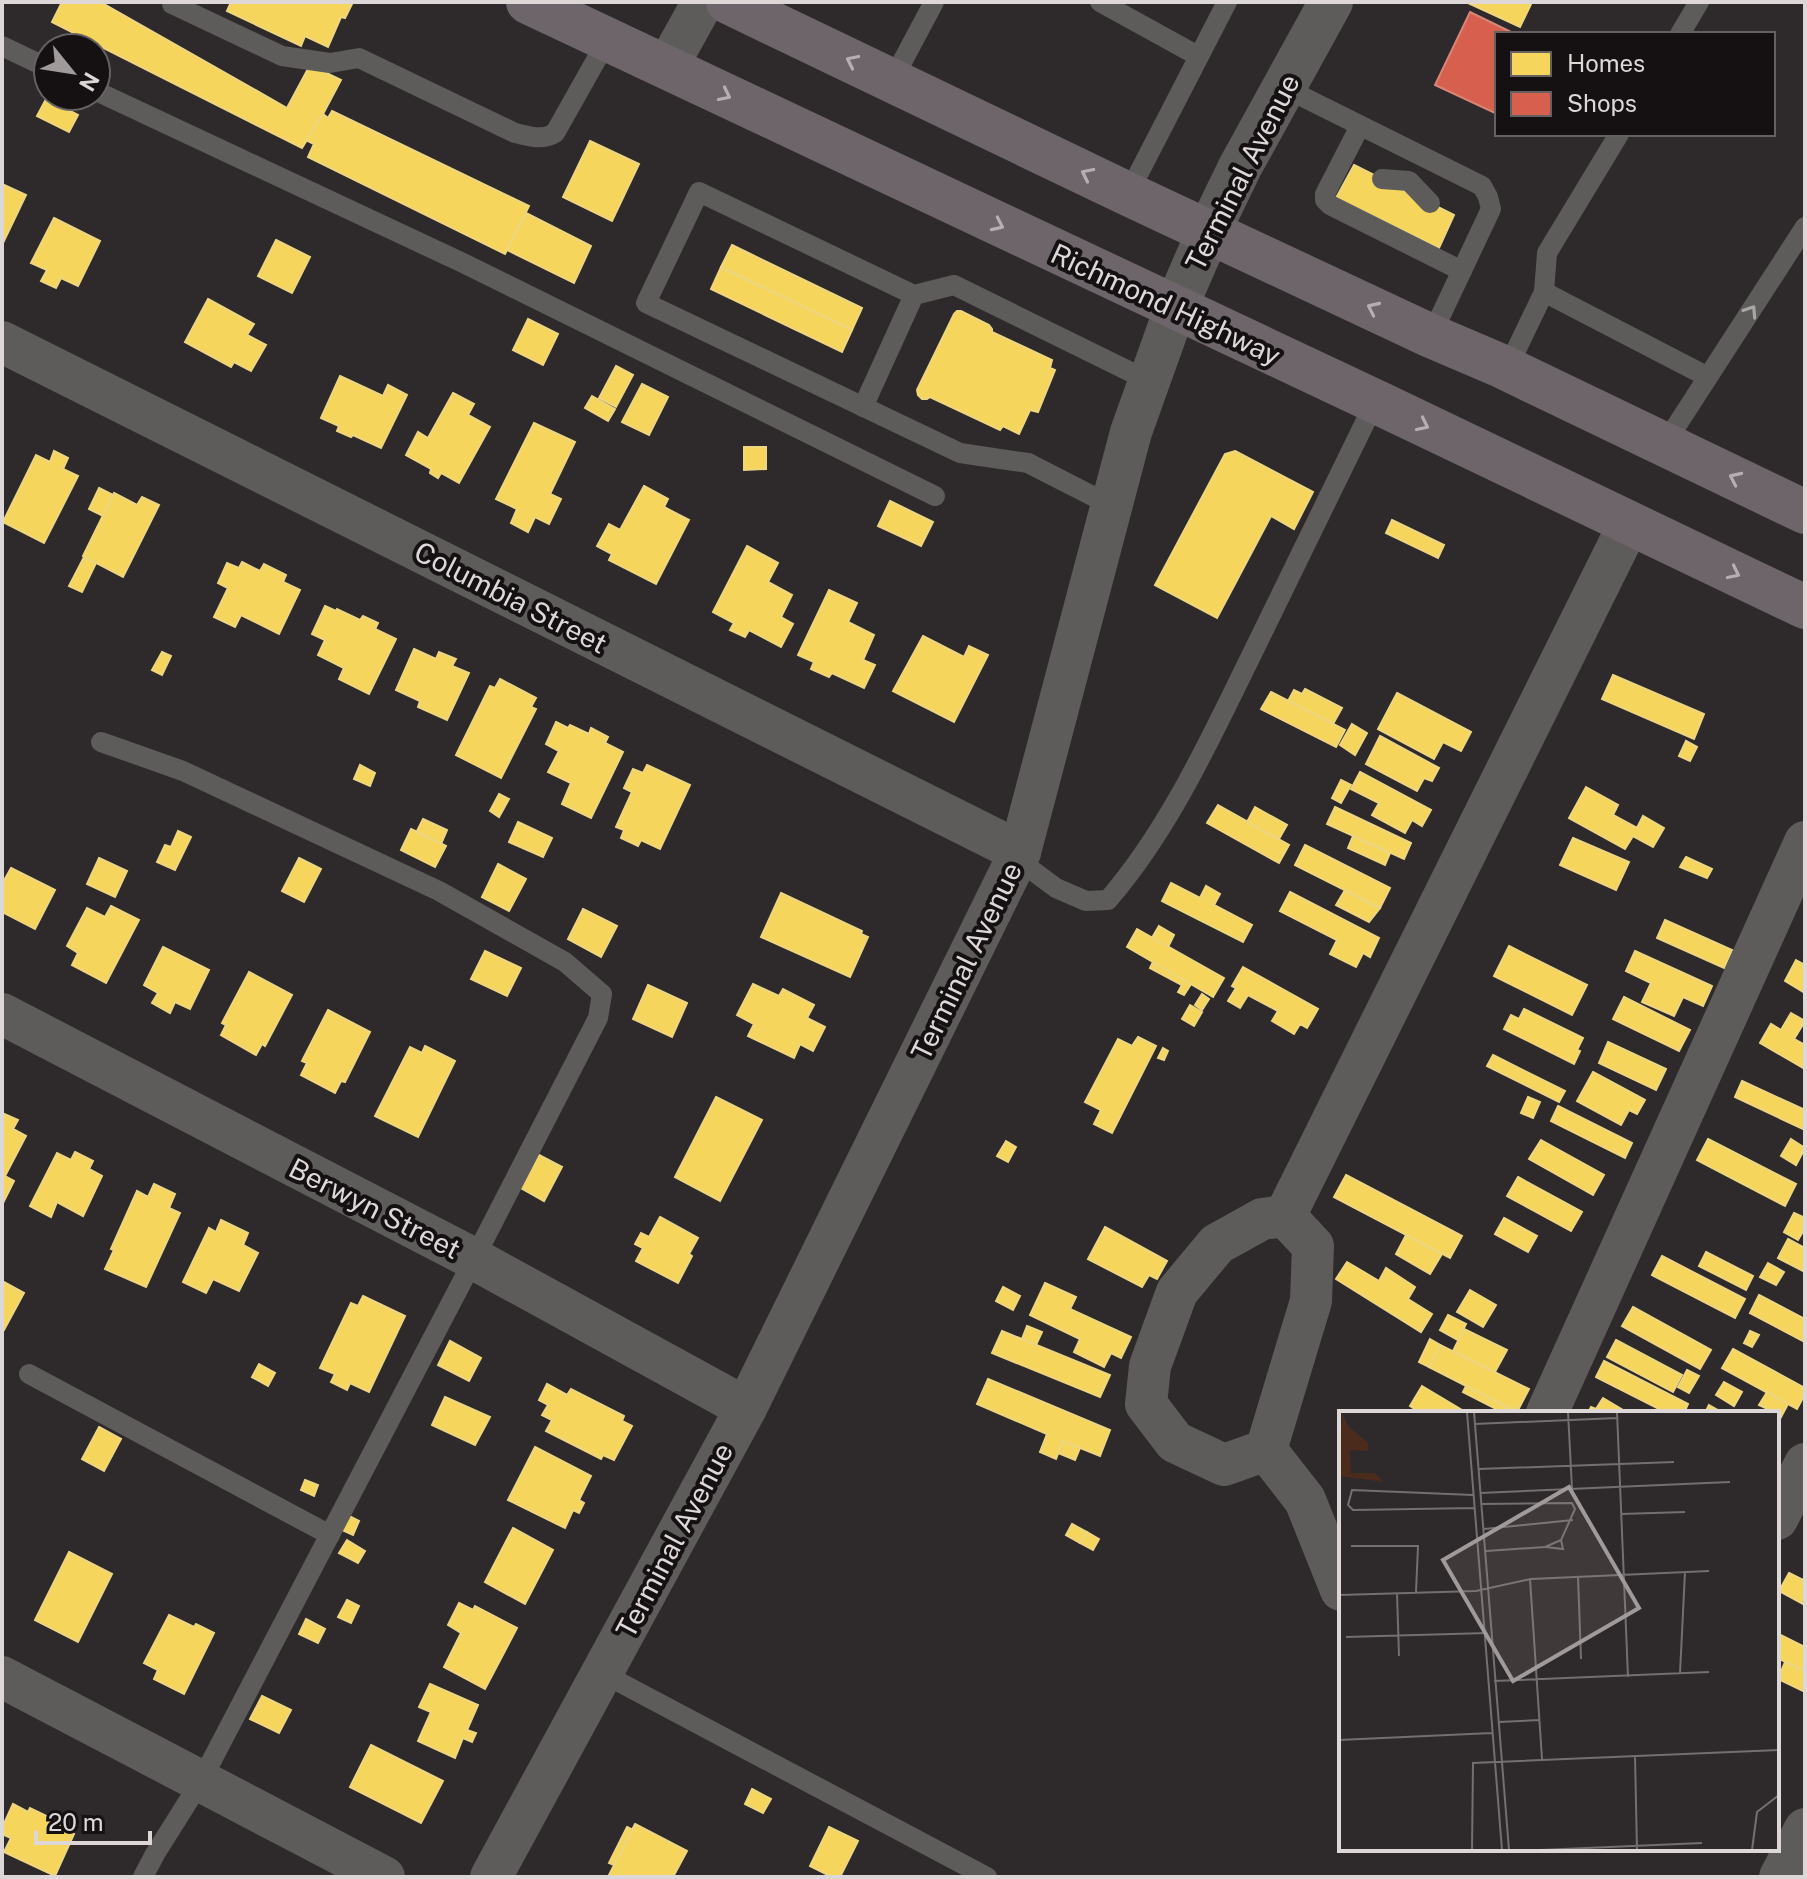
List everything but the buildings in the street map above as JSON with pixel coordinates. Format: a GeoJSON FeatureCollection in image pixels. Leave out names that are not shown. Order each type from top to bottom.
{"type":"FeatureCollection","features":[{"type":"Feature","properties":{"kind":"main road","name":"Richmond Highway"},"geometry":{"type":"LineString","coordinates":[[528,2],[1805,607]]}},
{"type":"Feature","properties":{"kind":"main road"},"geometry":{"type":"LineString","coordinates":[[728,2],[1805,512]]}},
{"type":"Feature","properties":{"kind":"street"},"geometry":{"type":"LineString","coordinates":[[667,67],[703,2]]}},
{"type":"Feature","properties":{"kind":"street","name":"Terminal Avenue"},"geometry":{"type":"LineString","coordinates":[[491,1877],[746,1408],[1018,856],[1131,432],[1175,309],[1240,167],[1331,2]]}},
{"type":"Feature","properties":{"kind":"street","name":"Columbia Street"},"geometry":{"type":"LineString","coordinates":[[2,342],[1018,856]]}},
{"type":"Feature","properties":{"kind":"street"},"geometry":{"type":"LineString","coordinates":[[1285,1216],[1629,524]]}},
{"type":"Feature","properties":{"kind":"street"},"geometry":{"type":"LineString","coordinates":[[1548,1411],[1805,842]]}},
{"type":"Feature","properties":{"kind":"street","name":"Berwyn Street"},"geometry":{"type":"LineString","coordinates":[[2,1014],[474,1259],[746,1408]]}},
{"type":"Feature","properties":{"kind":"street"},"geometry":{"type":"LineString","coordinates":[[1266,1450],[1224,1465],[1175,1442],[1146,1404],[1150,1366],[1177,1292],[1217,1244],[1262,1219],[1285,1216]]}},
{"type":"Feature","properties":{"kind":"street"},"geometry":{"type":"LineString","coordinates":[[1266,1450],[1311,1301],[1313,1246],[1285,1216]]}},
{"type":"Feature","properties":{"kind":"street"},"geometry":{"type":"LineString","coordinates":[[1266,1450],[1305,1500],[1339,1585]]}},
{"type":"Feature","properties":{"kind":"street"},"geometry":{"type":"LineString","coordinates":[[1779,1515],[1805,1464]]}},
{"type":"Feature","properties":{"kind":"street"},"geometry":{"type":"LineString","coordinates":[[2,1677],[384,1877]]}},
{"type":"Feature","properties":{"kind":"street"},"geometry":{"type":"LineString","coordinates":[[1780,1877],[1805,1829]]}},
{"type":"Feature","properties":{"kind":"lane"},"geometry":{"type":"LineString","coordinates":[[173,2],[282,56],[330,63],[359,58],[515,133],[537,138],[547,138],[555,133],[608,39]]}},
{"type":"Feature","properties":{"kind":"lane"},"geometry":{"type":"LineString","coordinates":[[892,81],[934,2]]}},
{"type":"Feature","properties":{"kind":"lane"},"geometry":{"type":"LineString","coordinates":[[1100,2],[1198,56]]}},
{"type":"Feature","properties":{"kind":"lane"},"geometry":{"type":"LineString","coordinates":[[1128,194],[1227,2]]}},
{"type":"Feature","properties":{"kind":"lane"},"geometry":{"type":"LineString","coordinates":[[1681,32],[1699,2]]}},
{"type":"Feature","properties":{"kind":"lane"},"geometry":{"type":"LineString","coordinates":[[2,46],[32,60]]}},
{"type":"Feature","properties":{"kind":"lane"},"geometry":{"type":"LineString","coordinates":[[1283,87],[1482,186],[1491,209],[1431,336]]}},
{"type":"Feature","properties":{"kind":"lane"},"geometry":{"type":"LineString","coordinates":[[112,98],[461,262],[935,496]]}},
{"type":"Feature","properties":{"kind":"lane"},"geometry":{"type":"LineString","coordinates":[[1360,126],[1325,194],[1325,200],[1462,271]]}},
{"type":"Feature","properties":{"kind":"lane"},"geometry":{"type":"LineString","coordinates":[[1507,369],[1544,292],[1547,253],[1618,136]]}},
{"type":"Feature","properties":{"kind":"lane"},"geometry":{"type":"LineString","coordinates":[[1409,181],[1421,155]]}},
{"type":"Feature","properties":{"kind":"lane"},"geometry":{"type":"LineString","coordinates":[[1382,179],[1409,181],[1430,203]]}},
{"type":"Feature","properties":{"kind":"lane"},"geometry":{"type":"LineString","coordinates":[[1112,506],[1028,463],[960,453],[646,303],[699,192],[914,295],[954,285],[1149,381]]}},
{"type":"Feature","properties":{"kind":"lane"},"geometry":{"type":"LineString","coordinates":[[1365,212],[1384,232],[1414,236]]}},
{"type":"Feature","properties":{"kind":"lane"},"geometry":{"type":"LineString","coordinates":[[1664,445],[1805,227]]}},
{"type":"Feature","properties":{"kind":"lane"},"geometry":{"type":"LineString","coordinates":[[1544,292],[1708,377]]}},
{"type":"Feature","properties":{"kind":"lane"},"geometry":{"type":"LineString","coordinates":[[863,407],[914,295]]}},
{"type":"Feature","properties":{"kind":"lane"},"geometry":{"type":"LineString","coordinates":[[1018,856],[1056,888],[1086,901],[1108,900],[1133,871],[1210,739],[1375,402]]}},
{"type":"Feature","properties":{"kind":"lane"},"geometry":{"type":"LineString","coordinates":[[101,742],[183,771],[439,891],[565,962],[602,994],[598,1018],[474,1259],[201,1781],[143,1877]]}},
{"type":"Feature","properties":{"kind":"lane"},"geometry":{"type":"LineString","coordinates":[[29,1374],[330,1535]]}},
{"type":"Feature","properties":{"kind":"lane"},"geometry":{"type":"LineString","coordinates":[[602,1673],[987,1877]]}}]}
